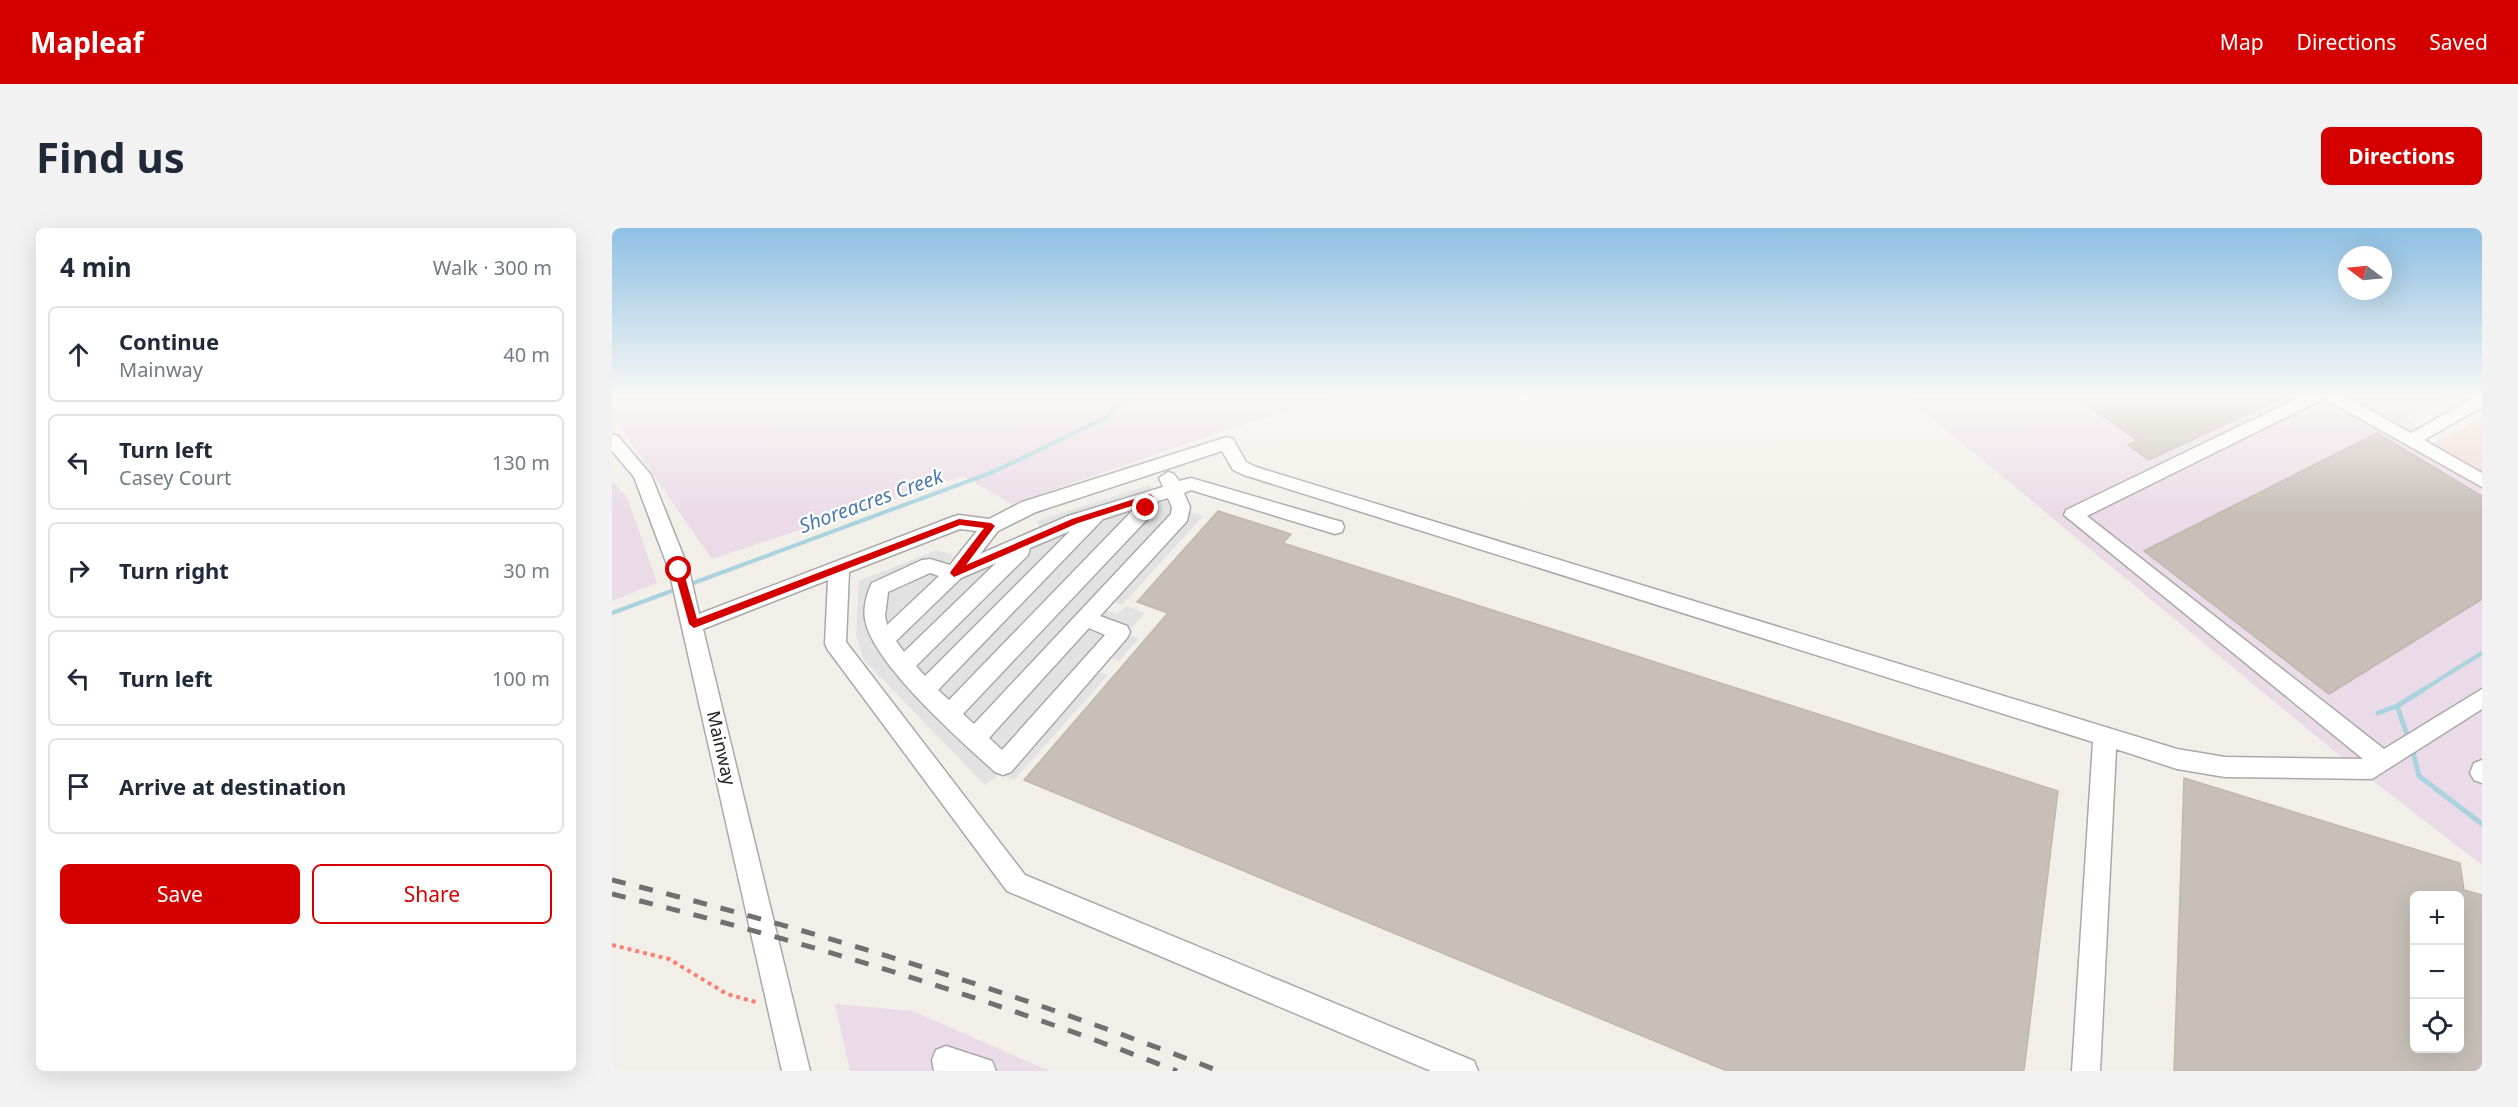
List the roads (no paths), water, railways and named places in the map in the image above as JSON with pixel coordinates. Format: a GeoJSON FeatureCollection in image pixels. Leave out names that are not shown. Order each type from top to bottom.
{"type":"FeatureCollection","features":[{"type":"Feature","properties":{"kind":"street"},"geometry":{"type":"LineString","coordinates":[[2235,435],[2073,515],[2383,762]]}},
{"type":"Feature","properties":{"kind":"street"},"geometry":{"type":"LineString","coordinates":[[2404,435],[2482,481]]}},
{"type":"Feature","properties":{"kind":"street"},"geometry":{"type":"LineString","coordinates":[[2412,440],[2420,435]]}},
{"type":"Feature","properties":{"kind":"street","name":"Mainway"},"geometry":{"type":"LineString","coordinates":[[612,440],[642,475],[679,570],[694,624],[796,1071]]}},
{"type":"Feature","properties":{"kind":"street"},"geometry":{"type":"LineString","coordinates":[[883,641],[954,573],[991,526],[1029,507],[1227,443],[1239,466],[1250,471],[2177,759],[2225,766],[2372,769],[2482,698]]}},
{"type":"Feature","properties":{"kind":"street"},"geometry":{"type":"LineString","coordinates":[[974,739],[1180,516],[1181,507],[1162,464]]}},
{"type":"Feature","properties":{"kind":"street"},"geometry":{"type":"LineString","coordinates":[[1086,619],[1120,632],[1003,765],[974,739],[904,665],[883,641],[875,620],[879,588],[921,567],[930,566],[954,573],[1098,513],[1191,484],[1335,527]]}},
{"type":"Feature","properties":{"kind":"street"},"geometry":{"type":"LineString","coordinates":[[950,713],[1146,508],[1150,497]]}},
{"type":"Feature","properties":{"kind":"street"},"geometry":{"type":"LineString","coordinates":[[926,688],[1098,513]]}},
{"type":"Feature","properties":{"kind":"street"},"geometry":{"type":"LineString","coordinates":[[694,624],[959,522],[991,526]]}},
{"type":"Feature","properties":{"kind":"street"},"geometry":{"type":"LineString","coordinates":[[904,665],[1030,540]]}},
{"type":"Feature","properties":{"kind":"street"},"geometry":{"type":"LineString","coordinates":[[839,568],[835,644],[1016,883],[1464,1071]]}},
{"type":"Feature","properties":{"kind":"street"},"geometry":{"type":"LineString","coordinates":[[2086,1071],[2105,737]]}},
{"type":"Feature","properties":{"kind":"street"},"geometry":{"type":"LineString","coordinates":[[948,1071],[946,1060],[982,1071]]}},
{"type":"Feature","properties":{"kind":"waterway","name":"Shoreacres Creek"},"geometry":{"type":"LineString","coordinates":[[688,585],[993,472],[1069,435]]}},
{"type":"Feature","properties":{"kind":"waterway","name":"Shoreacres Creek"},"geometry":{"type":"LineString","coordinates":[[612,613],[677,589]]}},
{"type":"Feature","properties":{"kind":"waterway"},"geometry":{"type":"LineString","coordinates":[[2421,691],[2482,653]]}},
{"type":"Feature","properties":{"kind":"waterway"},"geometry":{"type":"LineString","coordinates":[[2397,706],[2423,690]]}},
{"type":"Feature","properties":{"kind":"waterway"},"geometry":{"type":"LineString","coordinates":[[2378,713],[2397,706]]}},
{"type":"Feature","properties":{"kind":"waterway"},"geometry":{"type":"LineString","coordinates":[[2397,706],[2409,740]]}},
{"type":"Feature","properties":{"kind":"waterway"},"geometry":{"type":"LineString","coordinates":[[2412,748],[2419,776],[2482,824]]}},
{"type":"Feature","properties":{"kind":"railway"},"geometry":{"type":"LineString","coordinates":[[612,880],[766,921],[918,966],[1069,1016],[1219,1071]]}},
{"type":"Feature","properties":{"kind":"railway"},"geometry":{"type":"LineString","coordinates":[[612,894],[756,931],[898,973],[1038,1020],[1177,1071]]}}]}
